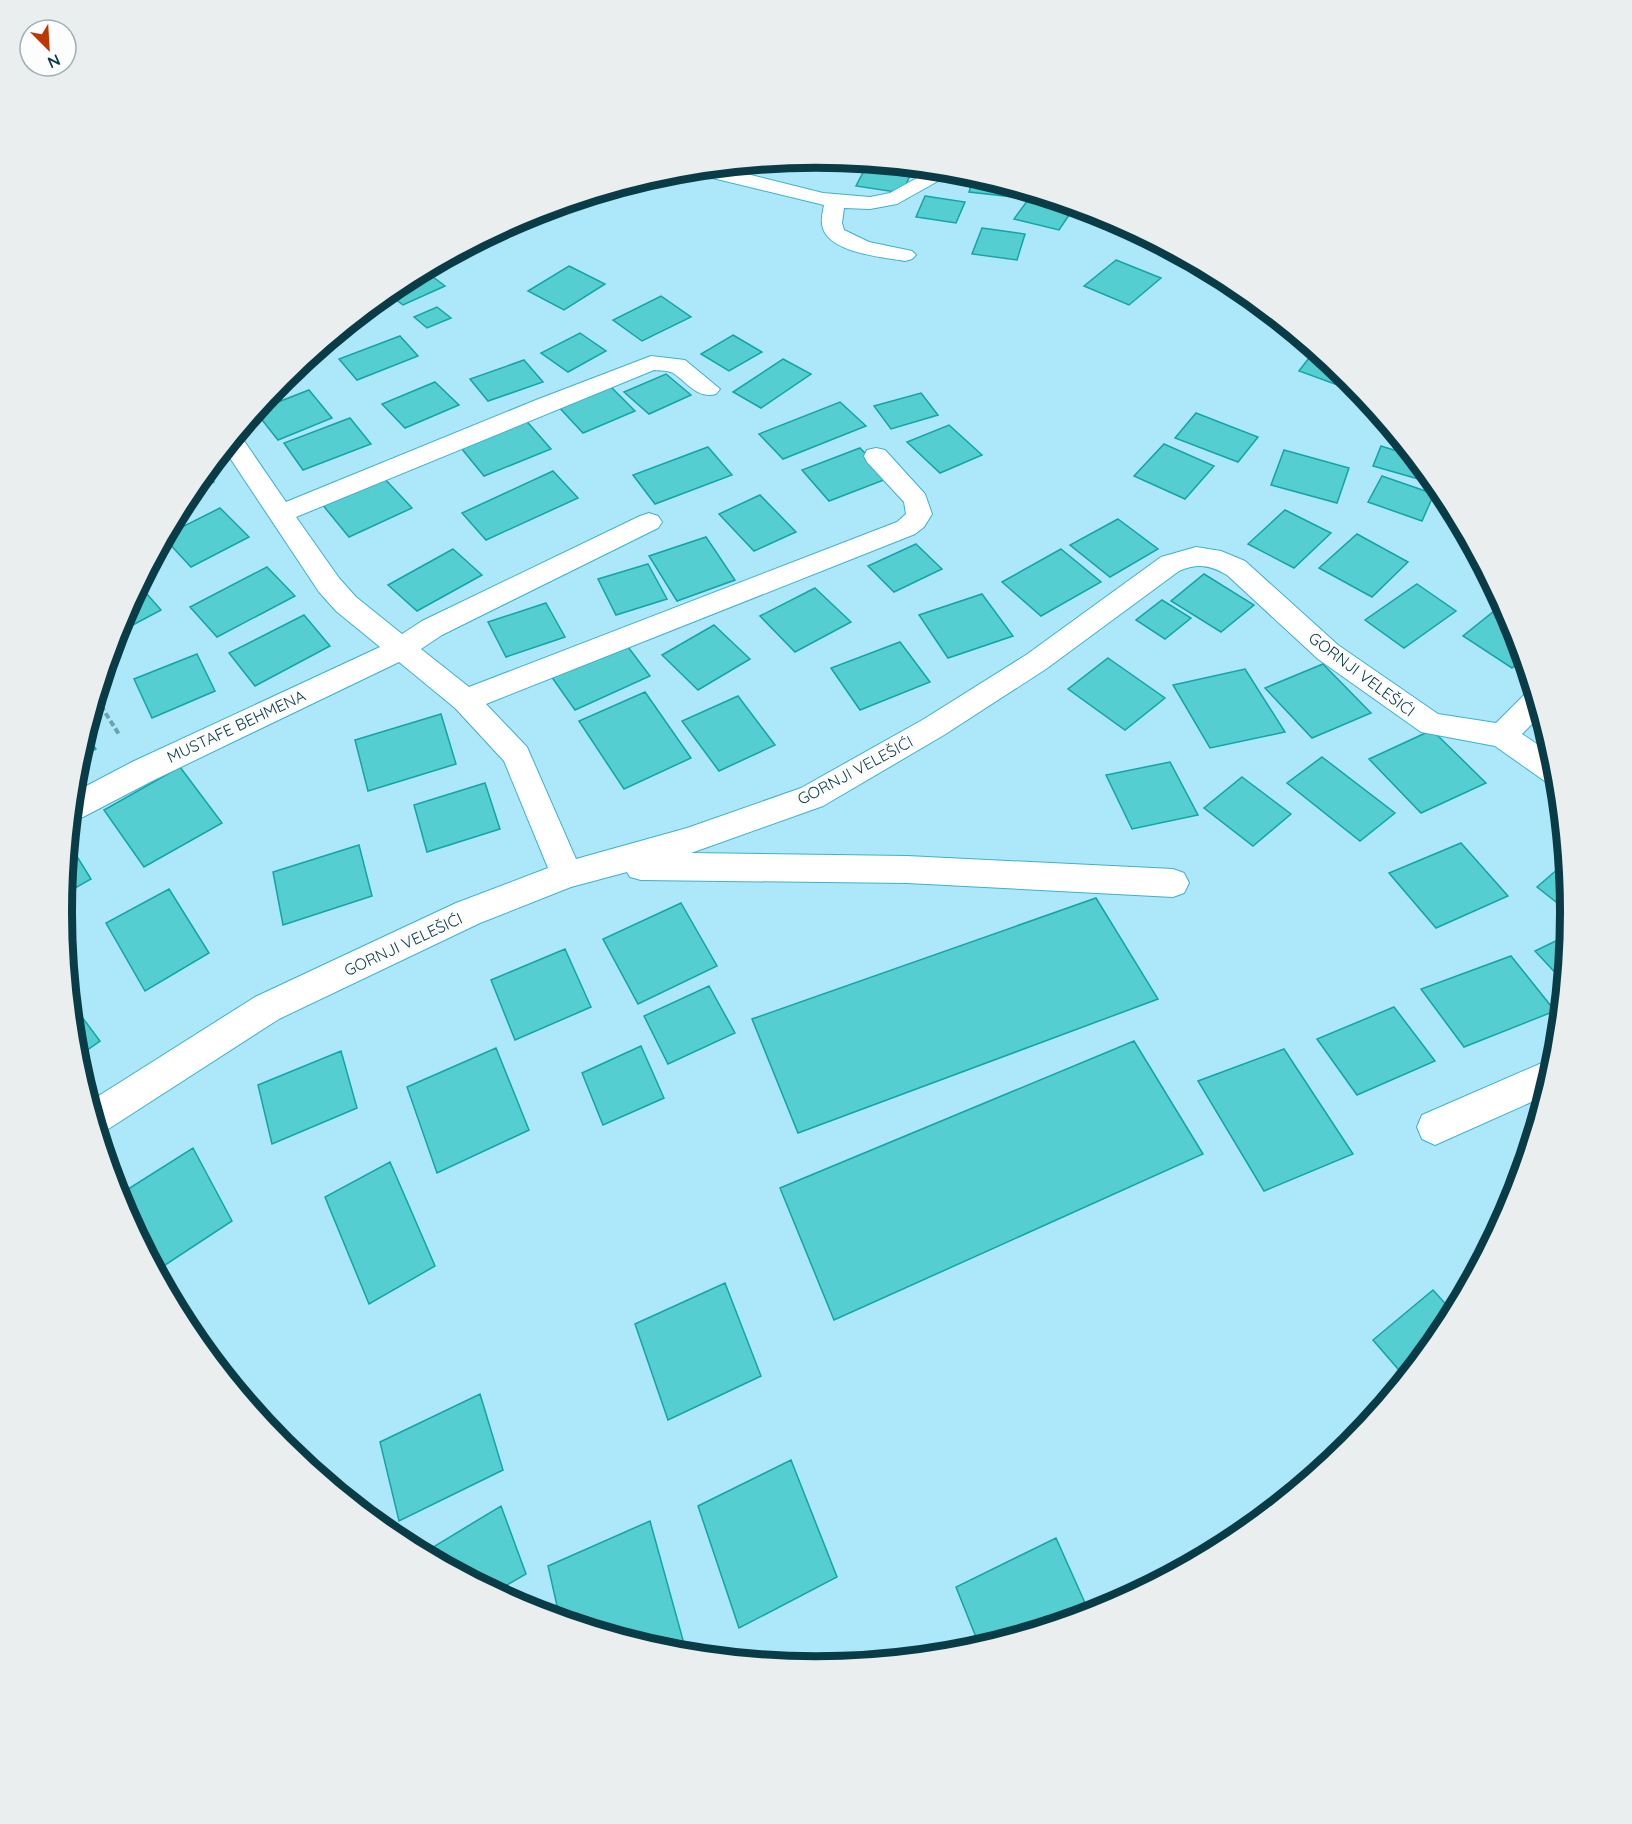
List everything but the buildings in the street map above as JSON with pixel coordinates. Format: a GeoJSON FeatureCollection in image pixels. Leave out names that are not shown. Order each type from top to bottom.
{"type":"FeatureCollection","features":[{"type":"Feature","properties":{"kind":"street"},"geometry":{"type":"LineString","coordinates":[[729,173],[835,202],[875,203],[890,200],[933,177]]}},
{"type":"Feature","properties":{"kind":"street"},"geometry":{"type":"LineString","coordinates":[[835,202],[831,225],[835,234],[844,242],[905,255]]}},
{"type":"Feature","properties":{"kind":"street"},"geometry":{"type":"LineString","coordinates":[[280,514],[651,363],[677,365],[708,389]]}},
{"type":"Feature","properties":{"kind":"street"},"geometry":{"type":"LineString","coordinates":[[235,448],[329,585],[346,604],[465,700],[516,755],[567,875]]}},
{"type":"Feature","properties":{"kind":"street"},"geometry":{"type":"LineString","coordinates":[[465,700],[906,528],[919,514],[916,500],[876,456]]}},
{"type":"Feature","properties":{"kind":"street","name":"MUSTAFE BEHMENA"},"geometry":{"type":"LineString","coordinates":[[80,804],[142,771],[403,648],[432,628],[649,522]]}},
{"type":"Feature","properties":{"kind":"street","name":"GORNJI VELEŠIĆI"},"geometry":{"type":"LineString","coordinates":[[100,1115],[267,1008],[468,913],[567,875],[690,841],[812,797],[934,727],[1036,662],[1170,564],[1185,557],[1203,555],[1221,559],[1236,568],[1328,652],[1431,724],[1502,736],[1546,765]]}},
{"type":"Feature","properties":{"kind":"street"},"geometry":{"type":"LineString","coordinates":[[1502,736],[1531,705]]}},
{"type":"Feature","properties":{"kind":"street"},"geometry":{"type":"LineString","coordinates":[[600,867],[736,866],[998,872],[1173,883]]}},
{"type":"Feature","properties":{"kind":"street"},"geometry":{"type":"LineString","coordinates":[[1435,1127],[1541,1081]]}}]}
